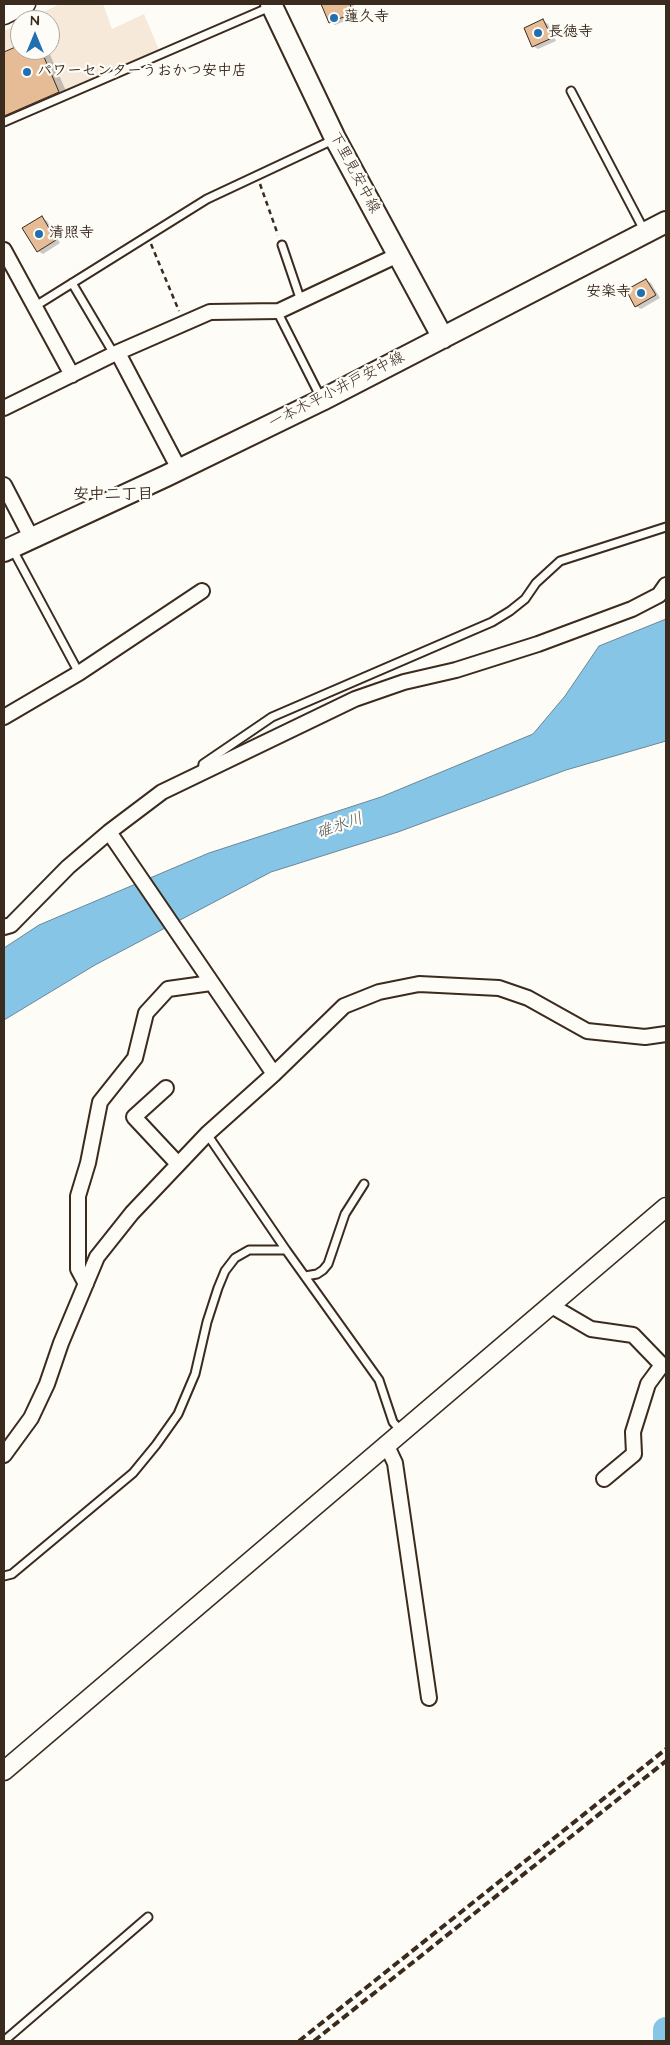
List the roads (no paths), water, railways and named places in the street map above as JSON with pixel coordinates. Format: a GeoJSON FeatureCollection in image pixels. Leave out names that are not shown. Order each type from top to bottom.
{"type":"FeatureCollection","features":[{"type":"Feature","properties":{"kind":"main road","name":"下里見安中線"},"geometry":{"type":"LineString","coordinates":[[274,5],[335,138],[443,338]]}},
{"type":"Feature","properties":{"kind":"main road","name":"一本木平小井戸安中線"},"geometry":{"type":"LineString","coordinates":[[8,549],[179,470],[322,400],[666,222]]}},
{"type":"Feature","properties":{"kind":"street"},"geometry":{"type":"LineString","coordinates":[[4,15],[26,4]]}},
{"type":"Feature","properties":{"kind":"street"},"geometry":{"type":"LineString","coordinates":[[4,250],[72,375]]}},
{"type":"Feature","properties":{"kind":"street"},"geometry":{"type":"LineString","coordinates":[[4,408],[116,353],[210,312],[277,312],[398,255]]}},
{"type":"Feature","properties":{"kind":"street"},"geometry":{"type":"LineString","coordinates":[[116,353],[179,470]]}},
{"type":"Feature","properties":{"kind":"street"},"geometry":{"type":"LineString","coordinates":[[4,485],[32,539]]}},
{"type":"Feature","properties":{"kind":"street"},"geometry":{"type":"LineString","coordinates":[[4,927],[11,925],[68,867],[112,836],[162,792],[355,699],[404,682],[456,670],[538,644],[632,608],[659,595],[666,585]]}},
{"type":"Feature","properties":{"kind":"street"},"geometry":{"type":"LineString","coordinates":[[4,717],[79,672],[202,591]]}},
{"type":"Feature","properties":{"kind":"street"},"geometry":{"type":"LineString","coordinates":[[112,836],[274,1074]]}},
{"type":"Feature","properties":{"kind":"street"},"geometry":{"type":"LineString","coordinates":[[86,1284],[78,1268],[78,1196],[88,1163],[100,1102],[135,1058],[146,1013],[168,989],[208,979]]}},
{"type":"Feature","properties":{"kind":"street"},"geometry":{"type":"LineString","coordinates":[[4,1455],[31,1418],[47,1384],[61,1343],[97,1258],[132,1213],[207,1134],[274,1074],[344,1006],[379,992],[419,984],[499,988],[528,998],[587,1031],[645,1037],[666,1034]]}},
{"type":"Feature","properties":{"kind":"street"},"geometry":{"type":"LineString","coordinates":[[166,1088],[134,1117],[178,1164]]}},
{"type":"Feature","properties":{"kind":"street"},"geometry":{"type":"LineString","coordinates":[[4,1771],[666,1206]]}},
{"type":"Feature","properties":{"kind":"street"},"geometry":{"type":"LineString","coordinates":[[550,1305],[591,1329],[633,1336],[662,1365],[648,1384],[633,1432],[634,1454],[604,1479]]}},
{"type":"Feature","properties":{"kind":"street"},"geometry":{"type":"LineString","coordinates":[[386,1444],[395,1463],[429,1698]]}},
{"type":"Feature","properties":{"kind":"lane"},"geometry":{"type":"LineString","coordinates":[[4,122],[274,5]]}},
{"type":"Feature","properties":{"kind":"lane"},"geometry":{"type":"LineString","coordinates":[[571,91],[645,232]]}},
{"type":"Feature","properties":{"kind":"lane"},"geometry":{"type":"LineString","coordinates":[[34,307],[207,199],[335,138]]}},
{"type":"Feature","properties":{"kind":"lane"},"geometry":{"type":"LineString","coordinates":[[282,245],[301,301]]}},
{"type":"Feature","properties":{"kind":"lane"},"geometry":{"type":"LineString","coordinates":[[72,283],[116,353]]}},
{"type":"Feature","properties":{"kind":"lane"},"geometry":{"type":"LineString","coordinates":[[277,312],[322,400]]}},
{"type":"Feature","properties":{"kind":"lane"},"geometry":{"type":"LineString","coordinates":[[202,772],[203,764],[272,717],[483,626],[510,612],[525,599],[536,583],[560,561],[666,527]]}},
{"type":"Feature","properties":{"kind":"lane"},"geometry":{"type":"LineString","coordinates":[[8,549],[79,672]]}},
{"type":"Feature","properties":{"kind":"lane"},"geometry":{"type":"LineString","coordinates":[[207,1134],[286,1250],[380,1380],[393,1422],[401,1431]]}},
{"type":"Feature","properties":{"kind":"lane"},"geometry":{"type":"LineString","coordinates":[[305,1276],[317,1274],[328,1264],[345,1214],[364,1184]]}},
{"type":"Feature","properties":{"kind":"lane"},"geometry":{"type":"LineString","coordinates":[[4,1576],[12,1574],[132,1473],[156,1445],[178,1414],[195,1374],[207,1322],[218,1288],[225,1271],[234,1258],[249,1250],[286,1250]]}},
{"type":"Feature","properties":{"kind":"lane"},"geometry":{"type":"LineString","coordinates":[[4,2041],[148,1917]]}},
{"type":"Feature","properties":{"kind":"water","name":"碓氷川"},"geometry":{"type":"Polygon","coordinates":[[[666,619],[666,741],[566,770],[398,832],[271,872],[95,965],[4,1020],[4,948],[39,925],[209,853],[381,797],[533,734],[565,696],[599,646],[666,619]]]}},
{"type":"Feature","properties":{"kind":"waterway"},"geometry":{"type":"LineString","coordinates":[[666,2030],[666,2041]]}},
{"type":"Feature","properties":{"kind":"railway"},"geometry":{"type":"LineString","coordinates":[[299,2041],[666,1749]]}},
{"type":"Feature","properties":{"kind":"railway"},"geometry":{"type":"LineString","coordinates":[[314,2041],[666,1761]]}},
{"type":"Feature","properties":{"kind":"place","name":"蓮久寺"},"geometry":{"type":"Point","coordinates":[334,18]}},
{"type":"Feature","properties":{"kind":"place","name":"長徳寺"},"geometry":{"type":"Point","coordinates":[538,33]}},
{"type":"Feature","properties":{"kind":"place","name":"パワーセンターうおかつ安中店"},"geometry":{"type":"Point","coordinates":[27,72]}},
{"type":"Feature","properties":{"kind":"place","name":"清照寺"},"geometry":{"type":"Point","coordinates":[39,234]}},
{"type":"Feature","properties":{"kind":"place","name":"安楽寺"},"geometry":{"type":"Point","coordinates":[641,293]}},
{"type":"Feature","properties":{"kind":"district","name":"安中二丁目"},"geometry":{"type":"Point","coordinates":[113,496]}}]}
